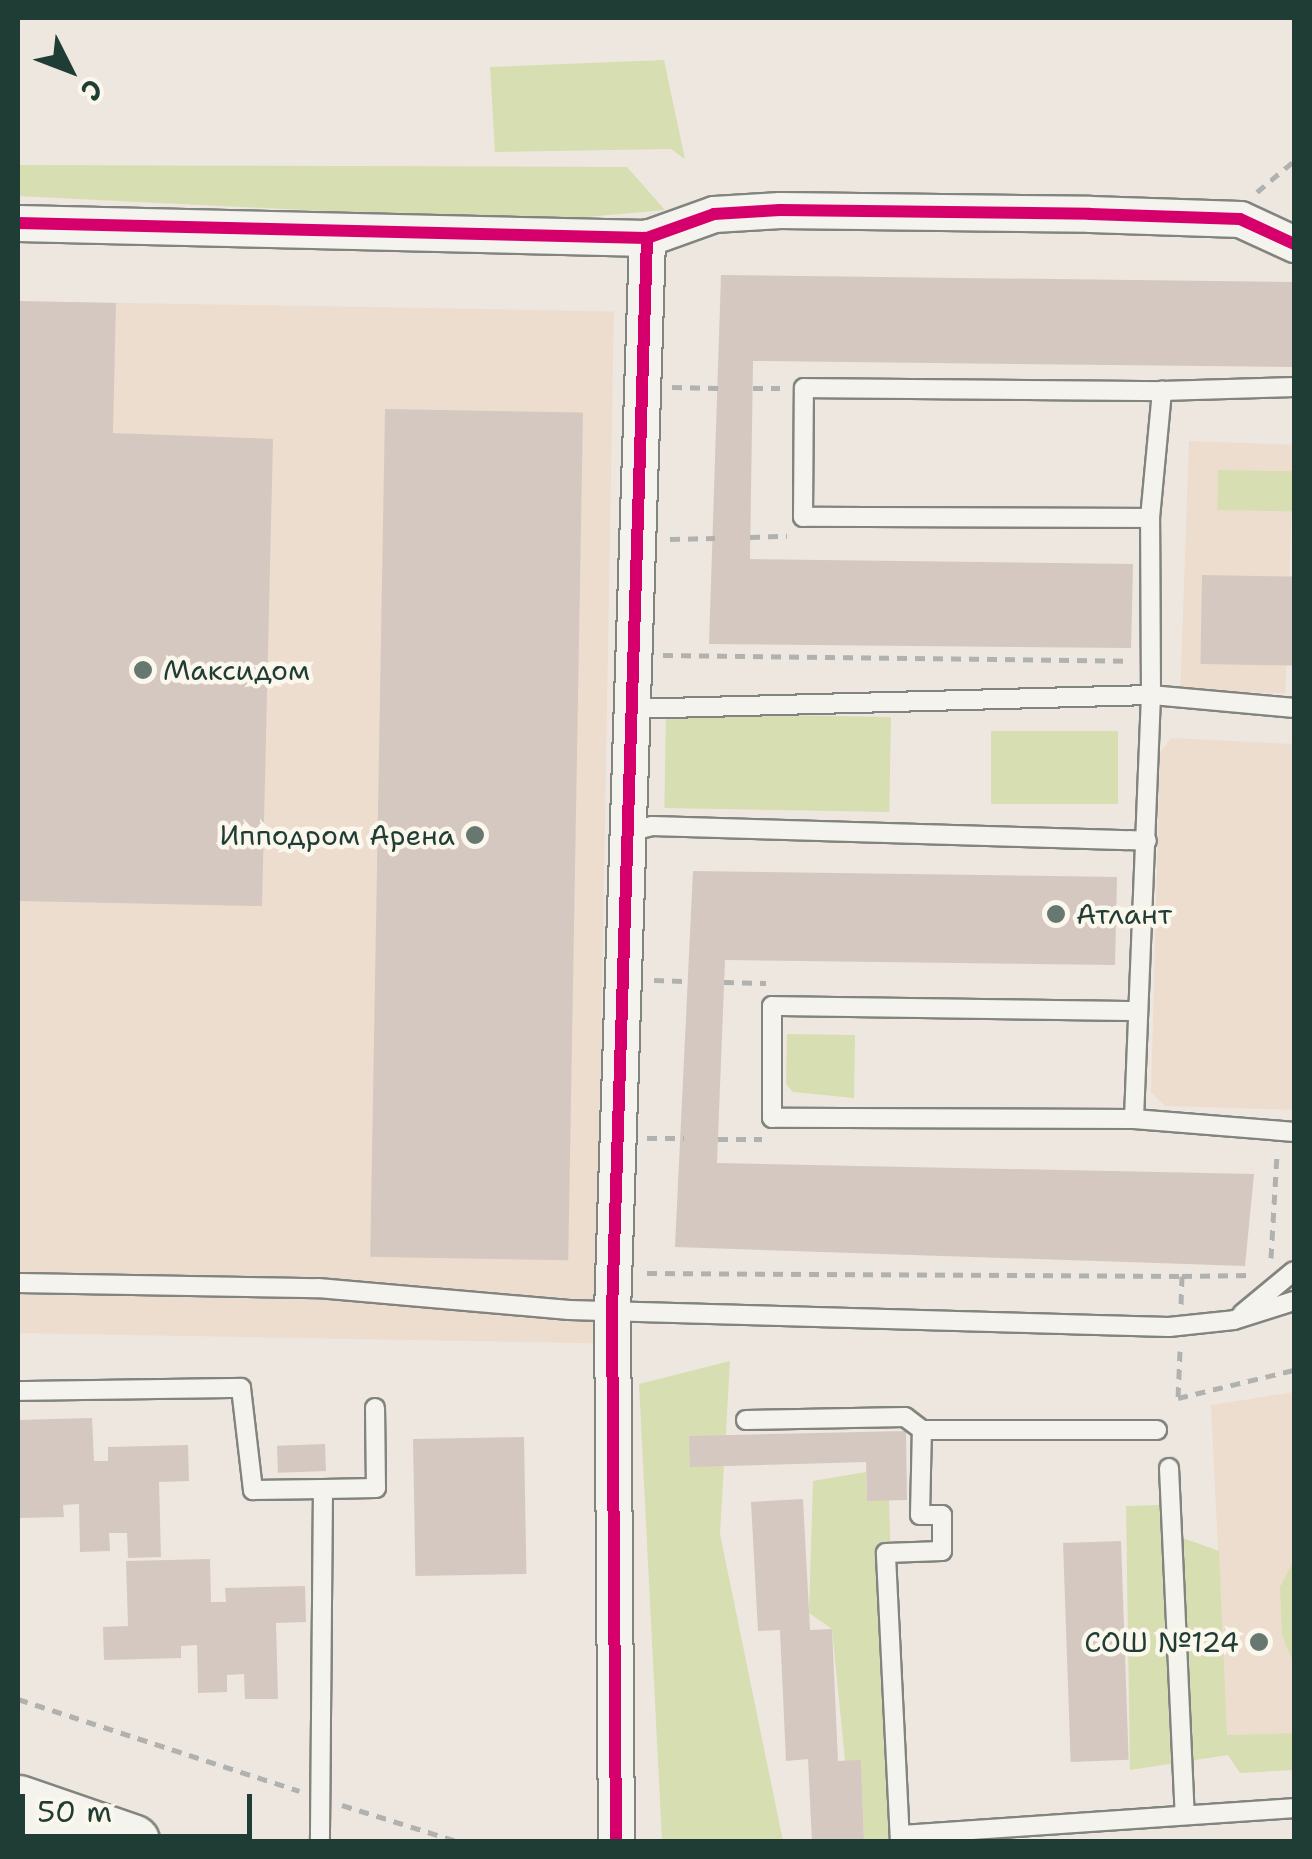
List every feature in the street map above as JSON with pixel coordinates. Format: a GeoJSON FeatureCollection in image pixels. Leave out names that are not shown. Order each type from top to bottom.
{"type":"FeatureCollection","features":[{"type":"Feature","properties":{"kind":"main road"},"geometry":{"type":"LineString","coordinates":[[18,1803],[132,1842]]}},
{"type":"Feature","properties":{"kind":"street"},"geometry":{"type":"LineString","coordinates":[[18,223],[647,238],[714,214],[780,210],[1240,219],[1294,244]]}},
{"type":"Feature","properties":{"kind":"street"},"geometry":{"type":"LineString","coordinates":[[616,1842],[612,1311],[628,832],[642,708],[647,238]]}},
{"type":"Feature","properties":{"kind":"lane"},"geometry":{"type":"LineString","coordinates":[[1150,518],[803,518],[804,388],[1162,391],[1294,387]]}},
{"type":"Feature","properties":{"kind":"lane"},"geometry":{"type":"LineString","coordinates":[[1134,1119],[1151,695],[1150,518],[1162,391]]}},
{"type":"Feature","properties":{"kind":"lane"},"geometry":{"type":"LineString","coordinates":[[642,708],[1151,695],[1294,708]]}},
{"type":"Feature","properties":{"kind":"lane"},"geometry":{"type":"LineString","coordinates":[[628,832],[652,826],[1146,841]]}},
{"type":"Feature","properties":{"kind":"lane"},"geometry":{"type":"LineString","coordinates":[[1137,1011],[772,1006],[772,1118],[1134,1119],[1288,1132]]}},
{"type":"Feature","properties":{"kind":"lane"},"geometry":{"type":"LineString","coordinates":[[1234,1320],[1294,1271]]}},
{"type":"Feature","properties":{"kind":"lane"},"geometry":{"type":"LineString","coordinates":[[18,1283],[318,1288],[612,1311],[1149,1326],[1234,1320],[1294,1302]]}},
{"type":"Feature","properties":{"kind":"lane"},"geometry":{"type":"LineString","coordinates":[[18,1391],[240,1388],[253,1490],[376,1488],[375,1408]]}},
{"type":"Feature","properties":{"kind":"lane"},"geometry":{"type":"LineString","coordinates":[[746,1420],[905,1417],[922,1430],[1157,1430]]}},
{"type":"Feature","properties":{"kind":"lane"},"geometry":{"type":"LineString","coordinates":[[922,1430],[920,1515],[942,1515],[942,1551],[886,1553],[900,1839],[1294,1808]]}},
{"type":"Feature","properties":{"kind":"lane"},"geometry":{"type":"LineString","coordinates":[[1168,1468],[1185,1814]]}},
{"type":"Feature","properties":{"kind":"lane"},"geometry":{"type":"LineString","coordinates":[[320,1842],[323,1489]]}},
{"type":"Feature","properties":{"kind":"path"},"geometry":{"type":"LineString","coordinates":[[1240,219],[1257,192],[1294,160]]}},
{"type":"Feature","properties":{"kind":"path"},"geometry":{"type":"LineString","coordinates":[[664,387],[718,388]]}},
{"type":"Feature","properties":{"kind":"path"},"geometry":{"type":"LineString","coordinates":[[661,529],[662,539],[715,538]]}},
{"type":"Feature","properties":{"kind":"path"},"geometry":{"type":"LineString","coordinates":[[750,537],[800,536]]}},
{"type":"Feature","properties":{"kind":"path"},"geometry":{"type":"LineString","coordinates":[[642,708],[653,655],[1137,661]]}},
{"type":"Feature","properties":{"kind":"path"},"geometry":{"type":"LineString","coordinates":[[646,979],[690,982]]}},
{"type":"Feature","properties":{"kind":"path"},"geometry":{"type":"LineString","coordinates":[[645,1118],[645,1158]]}},
{"type":"Feature","properties":{"kind":"path"},"geometry":{"type":"LineString","coordinates":[[1182,1276],[1270,1274],[1288,1132]]}},
{"type":"Feature","properties":{"kind":"path"},"geometry":{"type":"LineString","coordinates":[[645,1138],[684,1138]]}},
{"type":"Feature","properties":{"kind":"path"},"geometry":{"type":"LineString","coordinates":[[645,1254],[645,1273]]}},
{"type":"Feature","properties":{"kind":"path"},"geometry":{"type":"LineString","coordinates":[[18,1698],[459,1842]]}},
{"type":"Feature","properties":{"kind":"shaded area"},"geometry":{"type":"Polygon","coordinates":[[[18,301],[614,311],[596,1343],[18,1333],[18,301]]]}},
{"type":"Feature","properties":{"kind":"shaded area"},"geometry":{"type":"Polygon","coordinates":[[[1189,441],[1294,445],[1285,694],[1180,690],[1189,441]]]}},
{"type":"Feature","properties":{"kind":"shaded area"},"geometry":{"type":"Polygon","coordinates":[[[1171,738],[1294,744],[1294,1110],[1165,1106],[1151,1092],[1160,753],[1171,738]]]}},
{"type":"Feature","properties":{"kind":"shaded area","name":"СОШ №124"},"geometry":{"type":"Polygon","coordinates":[[[1294,1392],[1294,1733],[1227,1735],[1211,1405],[1294,1392]]]}},
{"type":"Feature","properties":{"kind":"green space"},"geometry":{"type":"Polygon","coordinates":[[[664,60],[685,159],[671,149],[495,152],[490,67],[664,60]]]}},
{"type":"Feature","properties":{"kind":"green space"},"geometry":{"type":"Polygon","coordinates":[[[18,165],[627,167],[665,210],[353,238],[325,211],[18,196],[18,165]]]}},
{"type":"Feature","properties":{"kind":"green space"},"geometry":{"type":"Polygon","coordinates":[[[1218,470],[1294,471],[1293,511],[1217,510],[1218,470]]]}},
{"type":"Feature","properties":{"kind":"green space"},"geometry":{"type":"Polygon","coordinates":[[[666,713],[891,717],[889,812],[664,808],[666,713]]]}},
{"type":"Feature","properties":{"kind":"green space"},"geometry":{"type":"Polygon","coordinates":[[[991,731],[1118,731],[1118,804],[991,804],[991,731]]]}},
{"type":"Feature","properties":{"kind":"green space"},"geometry":{"type":"Polygon","coordinates":[[[787,1034],[855,1035],[854,1098],[793,1092],[786,1084],[787,1034]]]}},
{"type":"Feature","properties":{"kind":"green space"},"geometry":{"type":"Polygon","coordinates":[[[730,1361],[720,1534],[783,1841],[662,1841],[639,1384],[730,1361]]]}},
{"type":"Feature","properties":{"kind":"green space"},"geometry":{"type":"Polygon","coordinates":[[[866,1472],[867,1500],[889,1500],[899,1841],[864,1841],[861,1761],[845,1761],[832,1629],[809,1613],[813,1481],[866,1472]]]}},
{"type":"Feature","properties":{"kind":"green space"},"geometry":{"type":"Polygon","coordinates":[[[1160,1505],[1178,1715],[1169,1533],[1219,1551],[1227,1735],[1294,1733],[1294,1770],[1240,1773],[1228,1755],[1130,1770],[1126,1506],[1160,1505]]]}},
{"type":"Feature","properties":{"kind":"green space"},"geometry":{"type":"Polygon","coordinates":[[[1294,1560],[1294,1664],[1282,1635],[1280,1587],[1294,1560]]]}},
{"type":"Feature","properties":{"kind":"building"},"geometry":{"type":"Polygon","coordinates":[[[721,275],[1294,282],[1294,367],[753,361],[750,559],[1133,564],[1131,648],[709,644],[721,275]]]}},
{"type":"Feature","properties":{"kind":"building","name":"Максидом"},"geometry":{"type":"Polygon","coordinates":[[[18,301],[116,303],[113,433],[273,439],[262,906],[18,901],[18,301]]]}},
{"type":"Feature","properties":{"kind":"building","name":"Ипподром Арена"},"geometry":{"type":"Polygon","coordinates":[[[385,409],[583,412],[568,1260],[370,1257],[385,409]]]}},
{"type":"Feature","properties":{"kind":"building"},"geometry":{"type":"Polygon","coordinates":[[[1202,575],[1294,577],[1292,666],[1200,664],[1202,575]]]}},
{"type":"Feature","properties":{"kind":"building"},"geometry":{"type":"Polygon","coordinates":[[[693,871],[1117,877],[1115,965],[725,960],[717,1163],[1254,1174],[1245,1266],[675,1247],[693,871]]]}},
{"type":"Feature","properties":{"kind":"building"},"geometry":{"type":"Polygon","coordinates":[[[92,1418],[94,1461],[108,1461],[108,1447],[188,1445],[189,1481],[159,1482],[161,1557],[128,1558],[127,1533],[109,1533],[110,1551],[80,1552],[79,1504],[63,1505],[64,1517],[18,1518],[18,1420],[92,1418]]]}},
{"type":"Feature","properties":{"kind":"building"},"geometry":{"type":"Polygon","coordinates":[[[906,1431],[907,1500],[867,1501],[866,1462],[690,1467],[689,1436],[906,1431]]]}},
{"type":"Feature","properties":{"kind":"building"},"geometry":{"type":"Polygon","coordinates":[[[524,1437],[526,1574],[415,1576],[413,1439],[524,1437]]]}},
{"type":"Feature","properties":{"kind":"building"},"geometry":{"type":"Polygon","coordinates":[[[325,1444],[326,1471],[278,1473],[277,1446],[325,1444]]]}},
{"type":"Feature","properties":{"kind":"building"},"geometry":{"type":"Polygon","coordinates":[[[803,1499],[810,1630],[832,1629],[838,1761],[861,1760],[864,1842],[812,1842],[808,1759],[786,1761],[780,1630],[758,1631],[751,1502],[803,1499]]]}},
{"type":"Feature","properties":{"kind":"building"},"geometry":{"type":"Polygon","coordinates":[[[1121,1541],[1129,1760],[1071,1762],[1063,1543],[1121,1541]]]}},
{"type":"Feature","properties":{"kind":"building"},"geometry":{"type":"Polygon","coordinates":[[[210,1559],[211,1602],[226,1602],[225,1588],[305,1586],[306,1622],[276,1623],[278,1699],[245,1699],[244,1674],[227,1675],[227,1692],[198,1693],[197,1645],[181,1646],[181,1658],[104,1660],[103,1627],[128,1626],[126,1561],[210,1559]]]}},
{"type":"Feature","properties":{"kind":"cycle path"},"geometry":{"type":"LineString","coordinates":[[18,223],[647,238],[714,214],[780,210],[1090,214],[1240,219],[1294,244]]}},
{"type":"Feature","properties":{"kind":"cycle path"},"geometry":{"type":"LineString","coordinates":[[616,1842],[612,1311],[647,238]]}},
{"type":"Feature","properties":{"kind":"place","name":"Максидом"},"geometry":{"type":"Point","coordinates":[143,670]}},
{"type":"Feature","properties":{"kind":"place","name":"Ипподром Арена"},"geometry":{"type":"Point","coordinates":[475,835]}},
{"type":"Feature","properties":{"kind":"place","name":"Атлант"},"geometry":{"type":"Point","coordinates":[1056,914]}},
{"type":"Feature","properties":{"kind":"place","name":"СОШ №124"},"geometry":{"type":"Point","coordinates":[1259,1642]}}]}
